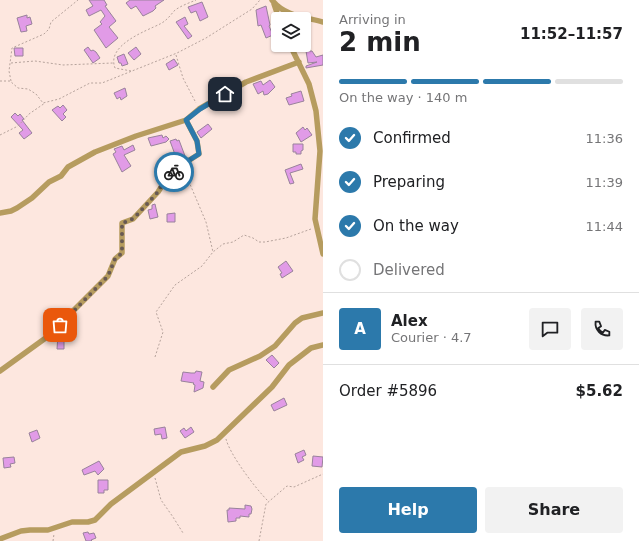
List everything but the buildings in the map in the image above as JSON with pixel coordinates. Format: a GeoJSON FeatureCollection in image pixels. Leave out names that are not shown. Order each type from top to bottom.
{"type":"FeatureCollection","features":[{"type":"Feature","properties":{"kind":"street"},"geometry":{"type":"LineString","coordinates":[[273,2],[277,12]]}},
{"type":"Feature","properties":{"kind":"street"},"geometry":{"type":"LineString","coordinates":[[273,2],[282,10],[322,21]]}},
{"type":"Feature","properties":{"kind":"street"},"geometry":{"type":"LineString","coordinates":[[294,52],[311,90],[317,118],[320,151],[315,213],[316,227],[323,254]]}},
{"type":"Feature","properties":{"kind":"street"},"geometry":{"type":"LineString","coordinates":[[0,213],[17,208],[32,198],[49,182],[61,176],[68,167],[95,152],[136,136],[186,120],[200,109],[251,80],[299,62]]}},
{"type":"Feature","properties":{"kind":"street"},"geometry":{"type":"LineString","coordinates":[[0,371],[47,337],[103,281],[109,274],[115,259],[123,251],[122,223],[131,220],[136,216],[158,192],[167,178],[184,164],[198,156],[200,152],[197,141],[186,120]]}},
{"type":"Feature","properties":{"kind":"street"},"geometry":{"type":"LineString","coordinates":[[213,387],[230,370],[260,356],[275,346],[295,323],[302,318],[323,313]]}},
{"type":"Feature","properties":{"kind":"street"},"geometry":{"type":"LineString","coordinates":[[0,539],[21,531],[55,529],[72,522],[88,522],[95,520],[111,504],[181,452],[211,444],[225,433],[272,387],[289,365],[311,348],[323,345]]}},
{"type":"Feature","properties":{"kind":"path"},"geometry":{"type":"LineString","coordinates":[[46,103],[42,102],[33,92],[28,89],[18,88],[12,82],[9,71],[12,48],[44,34],[51,22],[78,0]]}},
{"type":"Feature","properties":{"kind":"path"},"geometry":{"type":"LineString","coordinates":[[132,71],[117,69],[115,68],[114,63],[115,56],[128,40],[161,24],[178,8],[196,0]]}},
{"type":"Feature","properties":{"kind":"path"},"geometry":{"type":"LineString","coordinates":[[0,135],[18,126],[29,114],[46,103],[75,92],[90,83],[102,83],[176,54],[232,22],[255,7],[260,0]]}},
{"type":"Feature","properties":{"kind":"path"},"geometry":{"type":"LineString","coordinates":[[176,54],[185,82],[200,109]]}},
{"type":"Feature","properties":{"kind":"path"},"geometry":{"type":"LineString","coordinates":[[10,63],[35,61],[63,65],[114,63]]}},
{"type":"Feature","properties":{"kind":"path"},"geometry":{"type":"LineString","coordinates":[[0,81],[12,82]]}},
{"type":"Feature","properties":{"kind":"path"},"geometry":{"type":"LineString","coordinates":[[184,164],[185,172],[206,222],[213,252]]}},
{"type":"Feature","properties":{"kind":"path"},"geometry":{"type":"LineString","coordinates":[[155,357],[163,332],[156,316],[157,310],[175,285],[201,267],[213,252],[223,244],[234,242],[242,236],[253,238],[259,242],[265,242],[286,238],[316,227]]}},
{"type":"Feature","properties":{"kind":"path"},"geometry":{"type":"LineString","coordinates":[[225,433],[227,443],[235,458],[257,490],[268,502]]}},
{"type":"Feature","properties":{"kind":"path"},"geometry":{"type":"LineString","coordinates":[[154,471],[160,500],[173,516],[183,533]]}},
{"type":"Feature","properties":{"kind":"path"},"geometry":{"type":"LineString","coordinates":[[259,541],[264,509],[268,502],[287,486],[294,487],[323,474]]}},
{"type":"Feature","properties":{"kind":"path"},"geometry":{"type":"LineString","coordinates":[[53,541],[55,529]]}},
{"type":"Feature","properties":{"kind":"way so far"},"geometry":{"type":"LineString","coordinates":[[60,325],[108,276],[115,259],[122,253],[122,223],[129,221],[136,216],[158,192],[163,182],[174,172]]}},
{"type":"Feature","properties":{"kind":"route"},"geometry":{"type":"LineString","coordinates":[[174,172],[180,166],[198,156],[200,152],[197,141],[186,120],[195,112],[225,94]]}}]}
